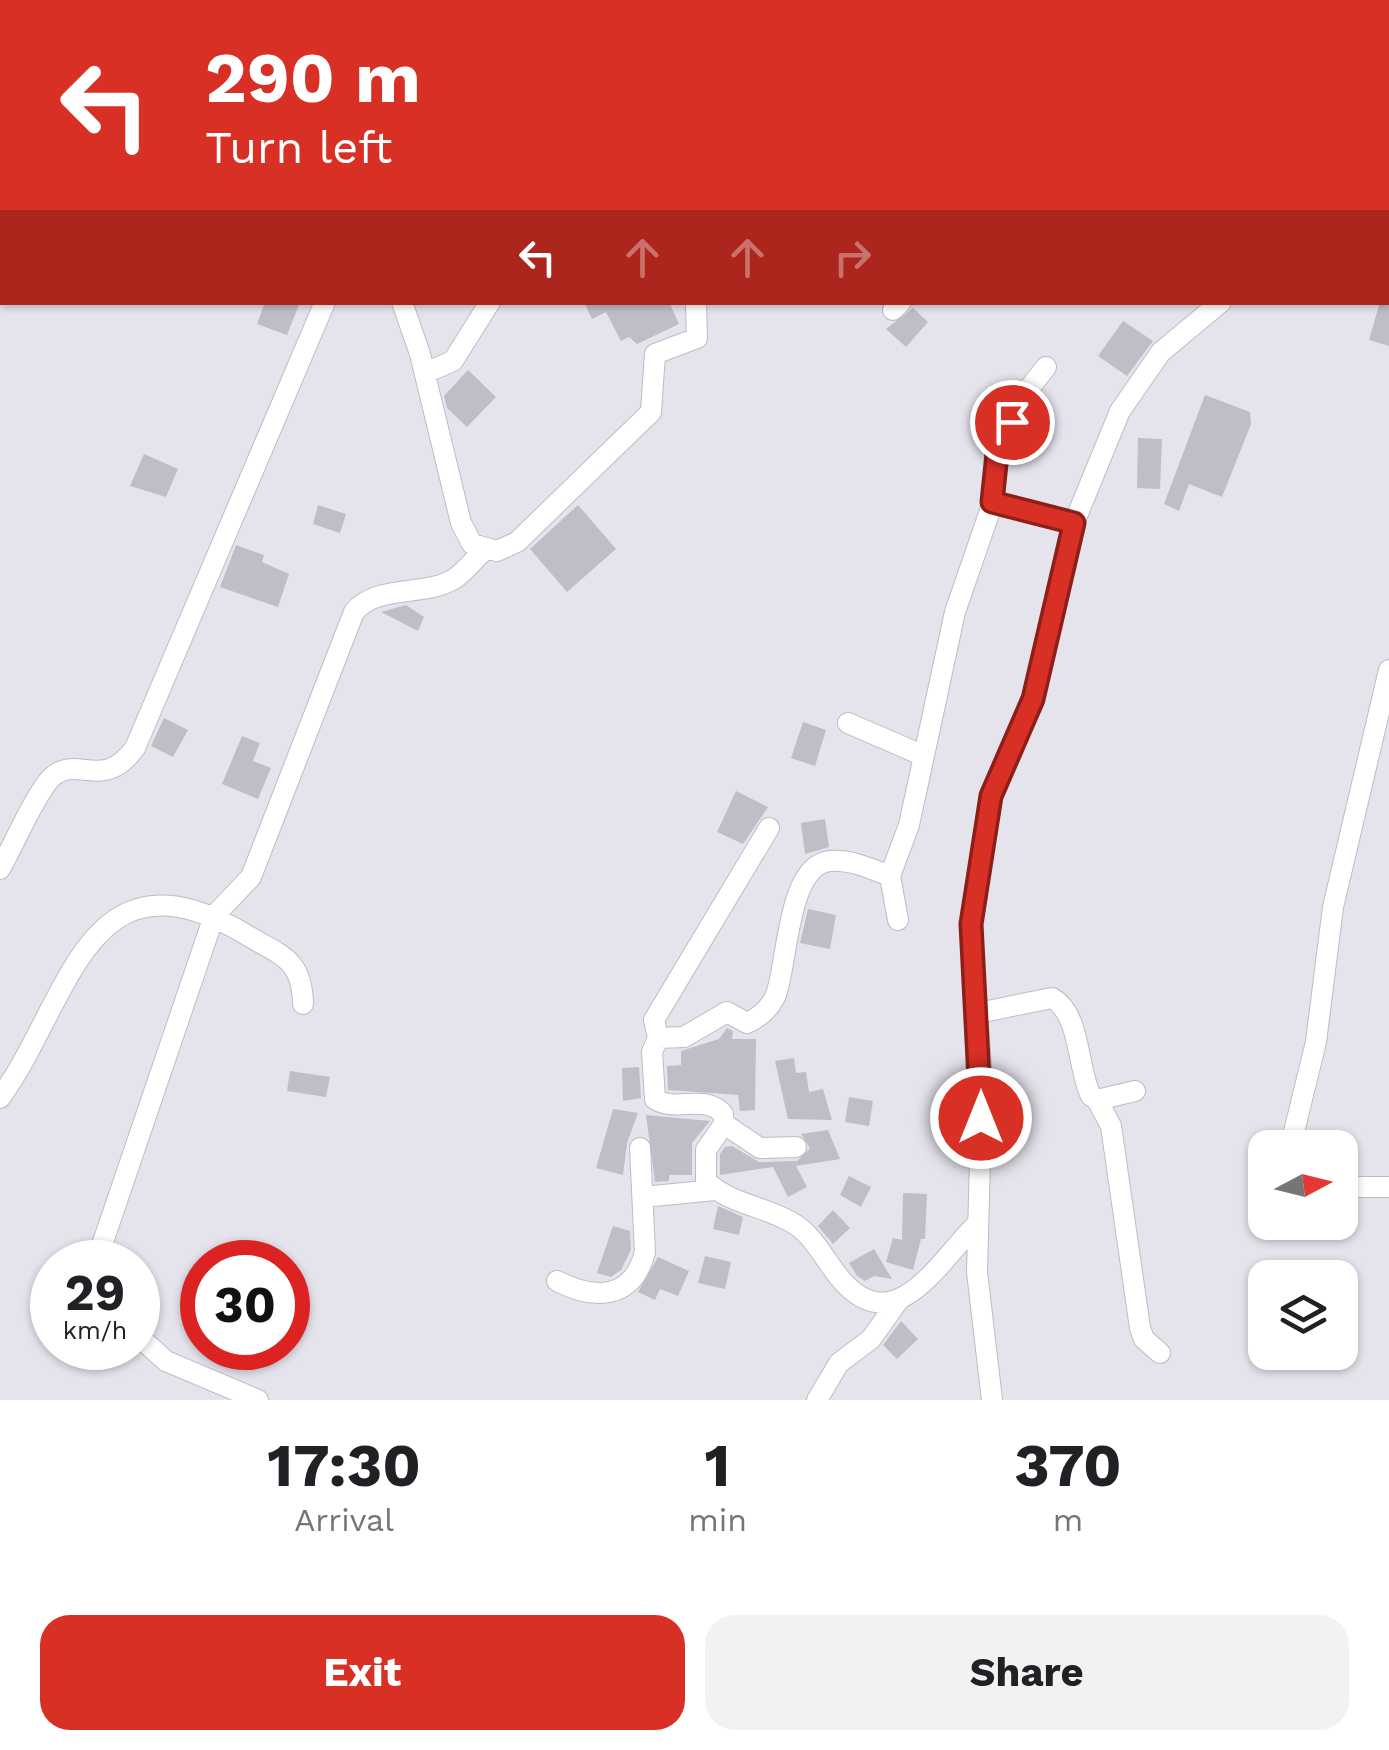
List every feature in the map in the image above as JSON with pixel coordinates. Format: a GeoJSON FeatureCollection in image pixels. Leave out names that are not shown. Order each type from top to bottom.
{"type":"FeatureCollection","features":[{"type":"Feature","properties":{"kind":"street"},"geometry":{"type":"LineString","coordinates":[[0,869],[51,778],[69,770],[106,772],[121,767],[134,748],[324,305]]}},
{"type":"Feature","properties":{"kind":"street"},"geometry":{"type":"LineString","coordinates":[[403,305],[425,373],[461,523],[472,544],[497,551],[517,542],[651,412],[655,354],[697,338],[696,305]]}},
{"type":"Feature","properties":{"kind":"street"},"geometry":{"type":"LineString","coordinates":[[425,373],[453,361],[488,305]]}},
{"type":"Feature","properties":{"kind":"street"},"geometry":{"type":"LineString","coordinates":[[992,1400],[976,1272],[982,1082],[971,924],[991,796],[1033,699],[1074,523],[1120,410],[1161,352],[1217,305]]}},
{"type":"Feature","properties":{"kind":"street"},"geometry":{"type":"LineString","coordinates":[[898,920],[890,876],[909,825],[956,612],[992,502],[997,454],[1028,390],[1046,367]]}},
{"type":"Feature","properties":{"kind":"street"},"geometry":{"type":"LineString","coordinates":[[992,502],[1074,523]]}},
{"type":"Feature","properties":{"kind":"street"},"geometry":{"type":"LineString","coordinates":[[104,1240],[214,916],[251,878],[354,612],[362,603],[378,597],[452,580],[484,550]]}},
{"type":"Feature","properties":{"kind":"street"},"geometry":{"type":"LineString","coordinates":[[1294,1130],[1316,1042],[1333,907],[1389,670]]}},
{"type":"Feature","properties":{"kind":"street"},"geometry":{"type":"LineString","coordinates":[[848,723],[922,755]]}},
{"type":"Feature","properties":{"kind":"street"},"geometry":{"type":"LineString","coordinates":[[769,828],[654,1020],[658,1038],[652,1052],[655,1098],[659,1103],[715,1106],[724,1124],[760,1148],[796,1148]]}},
{"type":"Feature","properties":{"kind":"street"},"geometry":{"type":"LineString","coordinates":[[658,1038],[684,1037],[727,1012],[747,1023],[759,1018],[775,996],[785,932],[813,868],[827,860],[851,862],[890,876]]}},
{"type":"Feature","properties":{"kind":"street"},"geometry":{"type":"LineString","coordinates":[[0,1098],[24,1064],[95,933],[121,913],[176,908],[214,916],[292,962],[302,976],[303,1004]]}},
{"type":"Feature","properties":{"kind":"street"},"geometry":{"type":"LineString","coordinates":[[978,1013],[1036,999],[1060,1002],[1073,1030],[1086,1086],[1110,1126],[1140,1328],[1144,1339],[1160,1353]]}},
{"type":"Feature","properties":{"kind":"street"},"geometry":{"type":"LineString","coordinates":[[1097,1100],[1135,1091]]}},
{"type":"Feature","properties":{"kind":"street"},"geometry":{"type":"LineString","coordinates":[[724,1124],[706,1150],[706,1181],[715,1190],[796,1225],[846,1286],[866,1300],[898,1302],[911,1296],[978,1223]]}},
{"type":"Feature","properties":{"kind":"street"},"geometry":{"type":"LineString","coordinates":[[557,1281],[578,1292],[604,1296],[628,1286],[646,1252],[640,1148]]}},
{"type":"Feature","properties":{"kind":"street"},"geometry":{"type":"LineString","coordinates":[[1358,1187],[1389,1187]]}},
{"type":"Feature","properties":{"kind":"street"},"geometry":{"type":"LineString","coordinates":[[643,1196],[715,1190]]}},
{"type":"Feature","properties":{"kind":"street"},"geometry":{"type":"LineString","coordinates":[[817,1400],[839,1363],[871,1339],[898,1302]]}},
{"type":"Feature","properties":{"kind":"street"},"geometry":{"type":"LineString","coordinates":[[160,1356],[258,1400]]}},
{"type":"Feature","properties":{"kind":"building"},"geometry":{"type":"Polygon","coordinates":[[[264,305],[299,305],[287,335],[257,324],[264,305]]]}},
{"type":"Feature","properties":{"kind":"building"},"geometry":{"type":"Polygon","coordinates":[[[585,305],[670,305],[679,324],[637,344],[629,337],[621,341],[606,312],[592,319],[585,305]]]}},
{"type":"Feature","properties":{"kind":"building"},"geometry":{"type":"Polygon","coordinates":[[[1379,305],[1389,305],[1389,346],[1369,340],[1379,305]]]}},
{"type":"Feature","properties":{"kind":"building"},"geometry":{"type":"Polygon","coordinates":[[[913,308],[928,322],[906,347],[886,329],[913,308]]]}},
{"type":"Feature","properties":{"kind":"building"},"geometry":{"type":"Polygon","coordinates":[[[1123,321],[1153,341],[1127,376],[1098,356],[1123,321]]]}},
{"type":"Feature","properties":{"kind":"building"},"geometry":{"type":"Polygon","coordinates":[[[468,370],[496,397],[467,427],[447,408],[444,396],[468,370]]]}},
{"type":"Feature","properties":{"kind":"building"},"geometry":{"type":"Polygon","coordinates":[[[1205,395],[1250,412],[1251,424],[1222,497],[1189,484],[1179,511],[1164,504],[1205,395]]]}},
{"type":"Feature","properties":{"kind":"building"},"geometry":{"type":"Polygon","coordinates":[[[1138,438],[1162,439],[1160,489],[1137,488],[1138,438]]]}},
{"type":"Feature","properties":{"kind":"building"},"geometry":{"type":"Polygon","coordinates":[[[144,454],[178,469],[166,497],[130,486],[144,454]]]}},
{"type":"Feature","properties":{"kind":"building"},"geometry":{"type":"Polygon","coordinates":[[[318,505],[346,514],[340,533],[313,524],[318,505]]]}},
{"type":"Feature","properties":{"kind":"building"},"geometry":{"type":"Polygon","coordinates":[[[578,505],[616,549],[567,592],[530,549],[578,505]]]}},
{"type":"Feature","properties":{"kind":"building"},"geometry":{"type":"Polygon","coordinates":[[[236,545],[264,555],[262,562],[289,574],[278,607],[220,587],[236,545]]]}},
{"type":"Feature","properties":{"kind":"building"},"geometry":{"type":"Polygon","coordinates":[[[406,605],[424,617],[418,631],[381,612],[406,605]]]}},
{"type":"Feature","properties":{"kind":"building"},"geometry":{"type":"Polygon","coordinates":[[[164,718],[188,730],[173,757],[151,746],[164,718]]]}},
{"type":"Feature","properties":{"kind":"building"},"geometry":{"type":"Polygon","coordinates":[[[803,722],[826,730],[815,766],[791,758],[803,722]]]}},
{"type":"Feature","properties":{"kind":"building"},"geometry":{"type":"Polygon","coordinates":[[[242,736],[260,743],[253,761],[271,768],[258,799],[222,784],[242,736]]]}},
{"type":"Feature","properties":{"kind":"building"},"geometry":{"type":"Polygon","coordinates":[[[736,791],[768,807],[743,844],[717,832],[736,791]]]}},
{"type":"Feature","properties":{"kind":"building"},"geometry":{"type":"Polygon","coordinates":[[[825,819],[829,847],[805,854],[801,823],[825,819]]]}},
{"type":"Feature","properties":{"kind":"building"},"geometry":{"type":"Polygon","coordinates":[[[808,909],[836,915],[830,949],[800,943],[808,909]]]}},
{"type":"Feature","properties":{"kind":"building"},"geometry":{"type":"Polygon","coordinates":[[[727,1028],[733,1031],[732,1039],[756,1039],[755,1110],[740,1111],[738,1095],[668,1090],[667,1066],[681,1065],[681,1051],[719,1039],[727,1028]]]}},
{"type":"Feature","properties":{"kind":"building"},"geometry":{"type":"Polygon","coordinates":[[[794,1058],[796,1073],[806,1072],[809,1092],[823,1089],[832,1120],[788,1119],[775,1061],[794,1058]]]}},
{"type":"Feature","properties":{"kind":"building"},"geometry":{"type":"Polygon","coordinates":[[[639,1067],[641,1098],[623,1101],[622,1068],[639,1067]]]}},
{"type":"Feature","properties":{"kind":"building"},"geometry":{"type":"Polygon","coordinates":[[[290,1071],[330,1077],[326,1097],[287,1091],[290,1071]]]}},
{"type":"Feature","properties":{"kind":"building"},"geometry":{"type":"Polygon","coordinates":[[[849,1097],[873,1101],[869,1126],[845,1122],[849,1097]]]}},
{"type":"Feature","properties":{"kind":"building"},"geometry":{"type":"Polygon","coordinates":[[[613,1109],[638,1113],[627,1143],[623,1175],[596,1168],[613,1109]]]}},
{"type":"Feature","properties":{"kind":"building"},"geometry":{"type":"Polygon","coordinates":[[[646,1115],[710,1121],[692,1143],[692,1175],[669,1175],[669,1181],[655,1182],[646,1115]]]}},
{"type":"Feature","properties":{"kind":"building"},"geometry":{"type":"Polygon","coordinates":[[[828,1130],[840,1159],[796,1166],[807,1187],[788,1197],[773,1167],[720,1175],[720,1154],[725,1147],[732,1146],[759,1162],[797,1161],[810,1148],[801,1134],[828,1130]]]}},
{"type":"Feature","properties":{"kind":"building"},"geometry":{"type":"Polygon","coordinates":[[[849,1176],[871,1187],[861,1207],[840,1195],[849,1176]]]}},
{"type":"Feature","properties":{"kind":"building"},"geometry":{"type":"Polygon","coordinates":[[[903,1193],[927,1194],[925,1239],[921,1239],[913,1270],[886,1262],[893,1238],[902,1240],[903,1193]]]}},
{"type":"Feature","properties":{"kind":"building"},"geometry":{"type":"Polygon","coordinates":[[[718,1206],[743,1217],[739,1235],[713,1229],[718,1206]]]}},
{"type":"Feature","properties":{"kind":"building"},"geometry":{"type":"Polygon","coordinates":[[[833,1210],[850,1228],[833,1244],[818,1226],[833,1210]]]}},
{"type":"Feature","properties":{"kind":"building"},"geometry":{"type":"Polygon","coordinates":[[[613,1226],[630,1231],[631,1250],[621,1270],[611,1277],[597,1273],[613,1226]]]}},
{"type":"Feature","properties":{"kind":"building"},"geometry":{"type":"Polygon","coordinates":[[[874,1249],[892,1279],[874,1276],[865,1281],[849,1263],[874,1249]]]}},
{"type":"Feature","properties":{"kind":"building"},"geometry":{"type":"Polygon","coordinates":[[[705,1256],[731,1262],[725,1289],[698,1283],[705,1256]]]}},
{"type":"Feature","properties":{"kind":"building"},"geometry":{"type":"Polygon","coordinates":[[[658,1257],[689,1271],[678,1296],[660,1289],[655,1300],[638,1292],[658,1257]]]}},
{"type":"Feature","properties":{"kind":"building"},"geometry":{"type":"Polygon","coordinates":[[[901,1321],[918,1339],[897,1359],[883,1345],[901,1321]]]}},
{"type":"Feature","properties":{"kind":"route"},"geometry":{"type":"LineString","coordinates":[[981,1118],[971,924],[991,796],[1033,699],[1074,523],[992,502],[997,454],[1012,422]]}}]}
